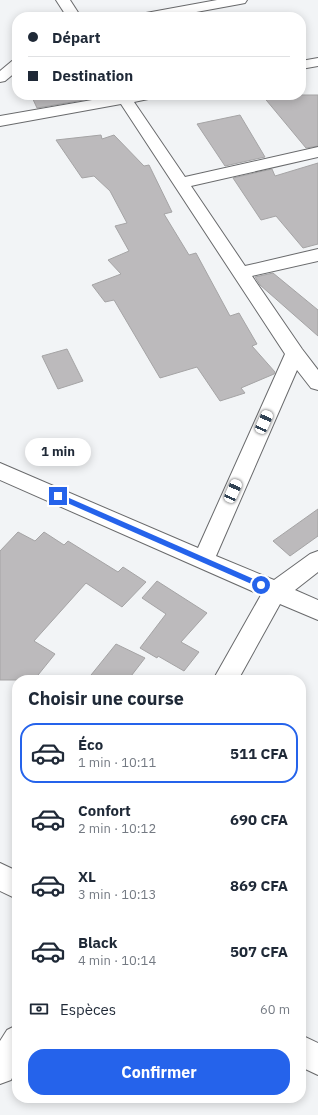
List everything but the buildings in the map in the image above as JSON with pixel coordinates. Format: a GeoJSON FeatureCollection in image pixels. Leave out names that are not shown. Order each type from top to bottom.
{"type":"FeatureCollection","features":[{"type":"Feature","properties":{"kind":"street"},"geometry":{"type":"LineString","coordinates":[[63,0],[71,12]]}},
{"type":"Feature","properties":{"kind":"street"},"geometry":{"type":"LineString","coordinates":[[174,12],[240,0]]}},
{"type":"Feature","properties":{"kind":"street"},"geometry":{"type":"LineString","coordinates":[[306,64],[318,62]]}},
{"type":"Feature","properties":{"kind":"street"},"geometry":{"type":"LineString","coordinates":[[0,78],[12,68]]}},
{"type":"Feature","properties":{"kind":"street"},"geometry":{"type":"LineString","coordinates":[[0,121],[108,100]]}},
{"type":"Feature","properties":{"kind":"street"},"geometry":{"type":"LineString","coordinates":[[126,100],[294,354],[318,383]]}},
{"type":"Feature","properties":{"kind":"street"},"geometry":{"type":"LineString","coordinates":[[181,183],[318,152]]}},
{"type":"Feature","properties":{"kind":"street"},"geometry":{"type":"LineString","coordinates":[[241,274],[318,255]]}},
{"type":"Feature","properties":{"kind":"street"},"geometry":{"type":"LineString","coordinates":[[203,560],[294,354]]}},
{"type":"Feature","properties":{"kind":"street"},"geometry":{"type":"LineString","coordinates":[[0,470],[318,610]]}},
{"type":"Feature","properties":{"kind":"street"},"geometry":{"type":"LineString","coordinates":[[228,675],[275,592],[318,560]]}},
{"type":"Feature","properties":{"kind":"street"},"geometry":{"type":"LineString","coordinates":[[0,876],[12,883]]}},
{"type":"Feature","properties":{"kind":"street"},"geometry":{"type":"LineString","coordinates":[[0,1069],[12,1049]]}},
{"type":"Feature","properties":{"kind":"street"},"geometry":{"type":"LineString","coordinates":[[306,1053],[318,1060]]}},
{"type":"Feature","properties":{"kind":"route"},"geometry":{"type":"LineString","coordinates":[[58,496],[261,585]]}}]}
